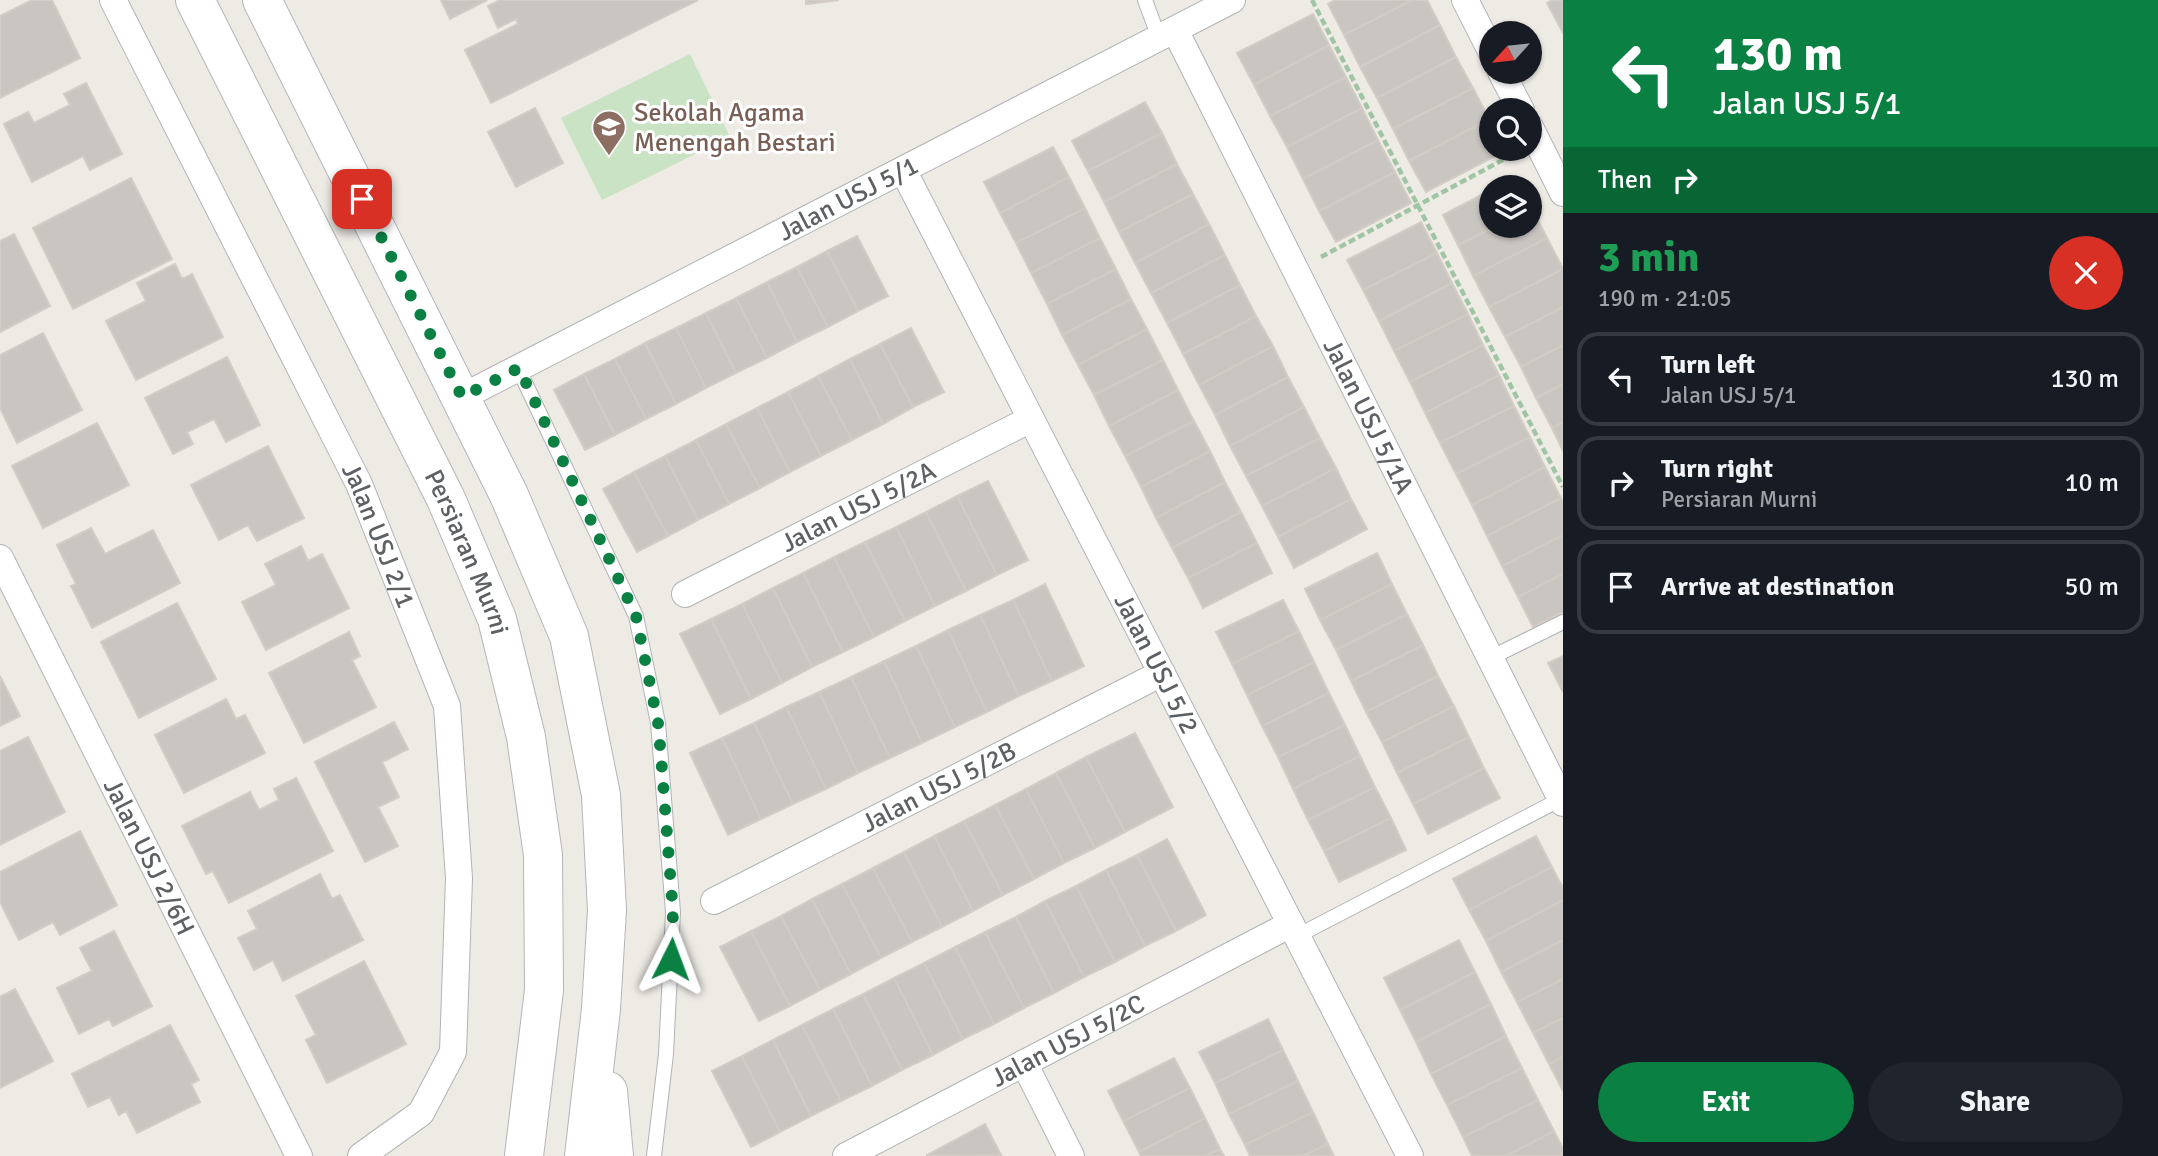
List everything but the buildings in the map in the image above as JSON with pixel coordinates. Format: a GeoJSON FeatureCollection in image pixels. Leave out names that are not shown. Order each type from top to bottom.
{"type":"FeatureCollection","features":[{"type":"Feature","properties":{"kind":"main road","name":"Persiaran Murni"},"geometry":{"type":"LineString","coordinates":[[195,0],[446,499],[497,620],[526,737],[543,855],[544,990],[524,1156]]}},
{"type":"Feature","properties":{"kind":"main road"},"geometry":{"type":"LineString","coordinates":[[262,0],[462,397],[509,495],[569,636],[601,795],[607,910],[601,1009],[584,1156]]}},
{"type":"Feature","properties":{"kind":"main road"},"geometry":{"type":"LineString","coordinates":[[601,1009],[614,1156]]}},
{"type":"Feature","properties":{"kind":"main road"},"geometry":{"type":"LineString","coordinates":[[496,1156],[531,1105]]}},
{"type":"Feature","properties":{"kind":"street","name":"Jalan USJ 2/1"},"geometry":{"type":"LineString","coordinates":[[113,0],[359,484],[447,706],[458,878],[453,1052],[421,1113],[361,1156]]}},
{"type":"Feature","properties":{"kind":"street","name":"Jalan USJ 5/1"},"geometry":{"type":"LineString","coordinates":[[462,397],[1232,0]]}},
{"type":"Feature","properties":{"kind":"street"},"geometry":{"type":"LineString","coordinates":[[1465,0],[1479,27]]}},
{"type":"Feature","properties":{"kind":"street","name":"Jalan USJ 5/1A"},"geometry":{"type":"LineString","coordinates":[[1167,34],[1296,270],[1562,801]]}},
{"type":"Feature","properties":{"kind":"street"},"geometry":{"type":"LineString","coordinates":[[1543,149],[1563,193]]}},
{"type":"Feature","properties":{"kind":"street","name":"Jalan USJ 5/2"},"geometry":{"type":"LineString","coordinates":[[903,170],[1410,1156]]}},
{"type":"Feature","properties":{"kind":"street","name":"Jalan USJ 5/2A"},"geometry":{"type":"LineString","coordinates":[[685,594],[1031,419]]}},
{"type":"Feature","properties":{"kind":"street","name":"Jalan USJ 2/6H"},"geometry":{"type":"LineString","coordinates":[[0,558],[299,1156]]}},
{"type":"Feature","properties":{"kind":"street","name":"Jalan USJ 5/2B"},"geometry":{"type":"LineString","coordinates":[[714,901],[1162,673]]}},
{"type":"Feature","properties":{"kind":"street","name":"Jalan USJ 5/2C"},"geometry":{"type":"LineString","coordinates":[[846,1156],[1024,1063],[1294,930]]}},
{"type":"Feature","properties":{"kind":"street"},"geometry":{"type":"LineString","coordinates":[[1024,1063],[1071,1156]]}},
{"type":"Feature","properties":{"kind":"lane"},"geometry":{"type":"LineString","coordinates":[[1145,0],[1167,34]]}},
{"type":"Feature","properties":{"kind":"lane"},"geometry":{"type":"LineString","coordinates":[[519,368],[636,616],[658,723],[673,912],[666,1054],[654,1156]]}},
{"type":"Feature","properties":{"kind":"lane"},"geometry":{"type":"LineString","coordinates":[[1490,658],[1563,622]]}},
{"type":"Feature","properties":{"kind":"lane"},"geometry":{"type":"LineString","coordinates":[[1294,930],[1562,801]]}},
{"type":"Feature","properties":{"kind":"path"},"geometry":{"type":"LineString","coordinates":[[1312,0],[1563,487]]}},
{"type":"Feature","properties":{"kind":"path"},"geometry":{"type":"LineString","coordinates":[[1296,270],[1418,205],[1543,149]]}},
{"type":"Feature","properties":{"kind":"green space"},"geometry":{"type":"Polygon","coordinates":[[[690,54],[730,137],[602,200],[561,118],[690,54]]]}},
{"type":"Feature","properties":{"kind":"place","name":"Sekolah Agama Menengah Bestari"},"geometry":{"type":"Point","coordinates":[609,157]}},
{"type":"Feature","properties":{"kind":"route"},"geometry":{"type":"LineString","coordinates":[[362,199],[462,397],[519,368],[636,616],[658,723],[673,912],[671,959]]}}]}
